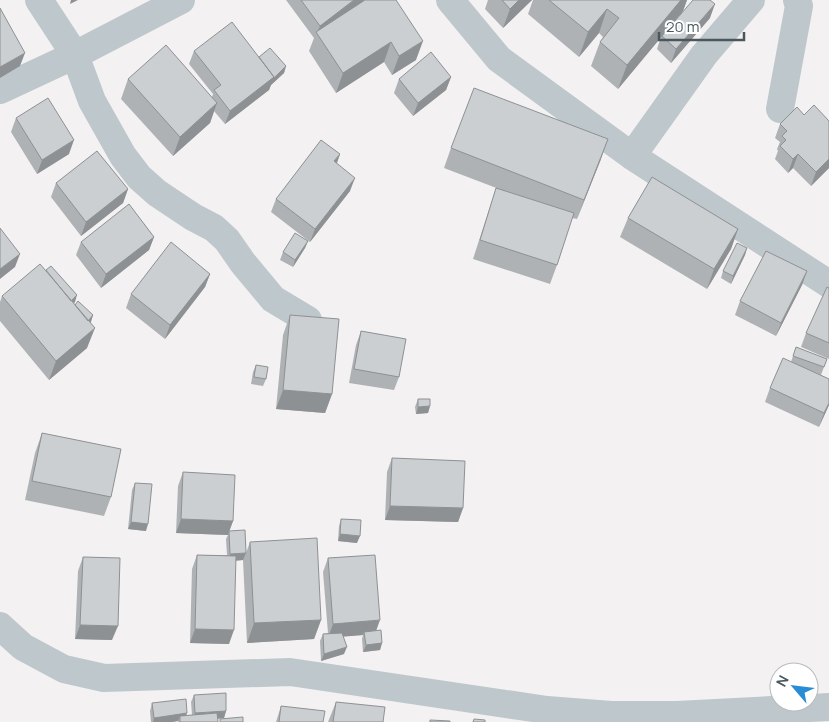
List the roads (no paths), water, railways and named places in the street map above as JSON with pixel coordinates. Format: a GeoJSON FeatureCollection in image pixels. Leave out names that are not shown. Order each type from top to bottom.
{"type":"FeatureCollection","features":[{"type":"Feature","properties":{"kind":"street"},"geometry":{"type":"LineString","coordinates":[[39,0],[75,56],[92,101],[122,156],[139,177],[157,193],[193,218],[214,228],[228,240],[243,263],[273,299],[308,320]]}},
{"type":"Feature","properties":{"kind":"street"},"geometry":{"type":"LineString","coordinates":[[0,90],[75,56],[181,0]]}},
{"type":"Feature","properties":{"kind":"street"},"geometry":{"type":"LineString","coordinates":[[450,0],[499,59],[632,156],[829,284]]}},
{"type":"Feature","properties":{"kind":"street"},"geometry":{"type":"LineString","coordinates":[[632,156],[704,55],[751,0]]}},
{"type":"Feature","properties":{"kind":"street"},"geometry":{"type":"LineString","coordinates":[[780,109],[799,6],[797,0]]}},
{"type":"Feature","properties":{"kind":"street"},"geometry":{"type":"LineString","coordinates":[[0,626],[23,647],[64,669],[104,678],[290,672],[547,710],[611,715],[677,715],[829,707]]}}]}
